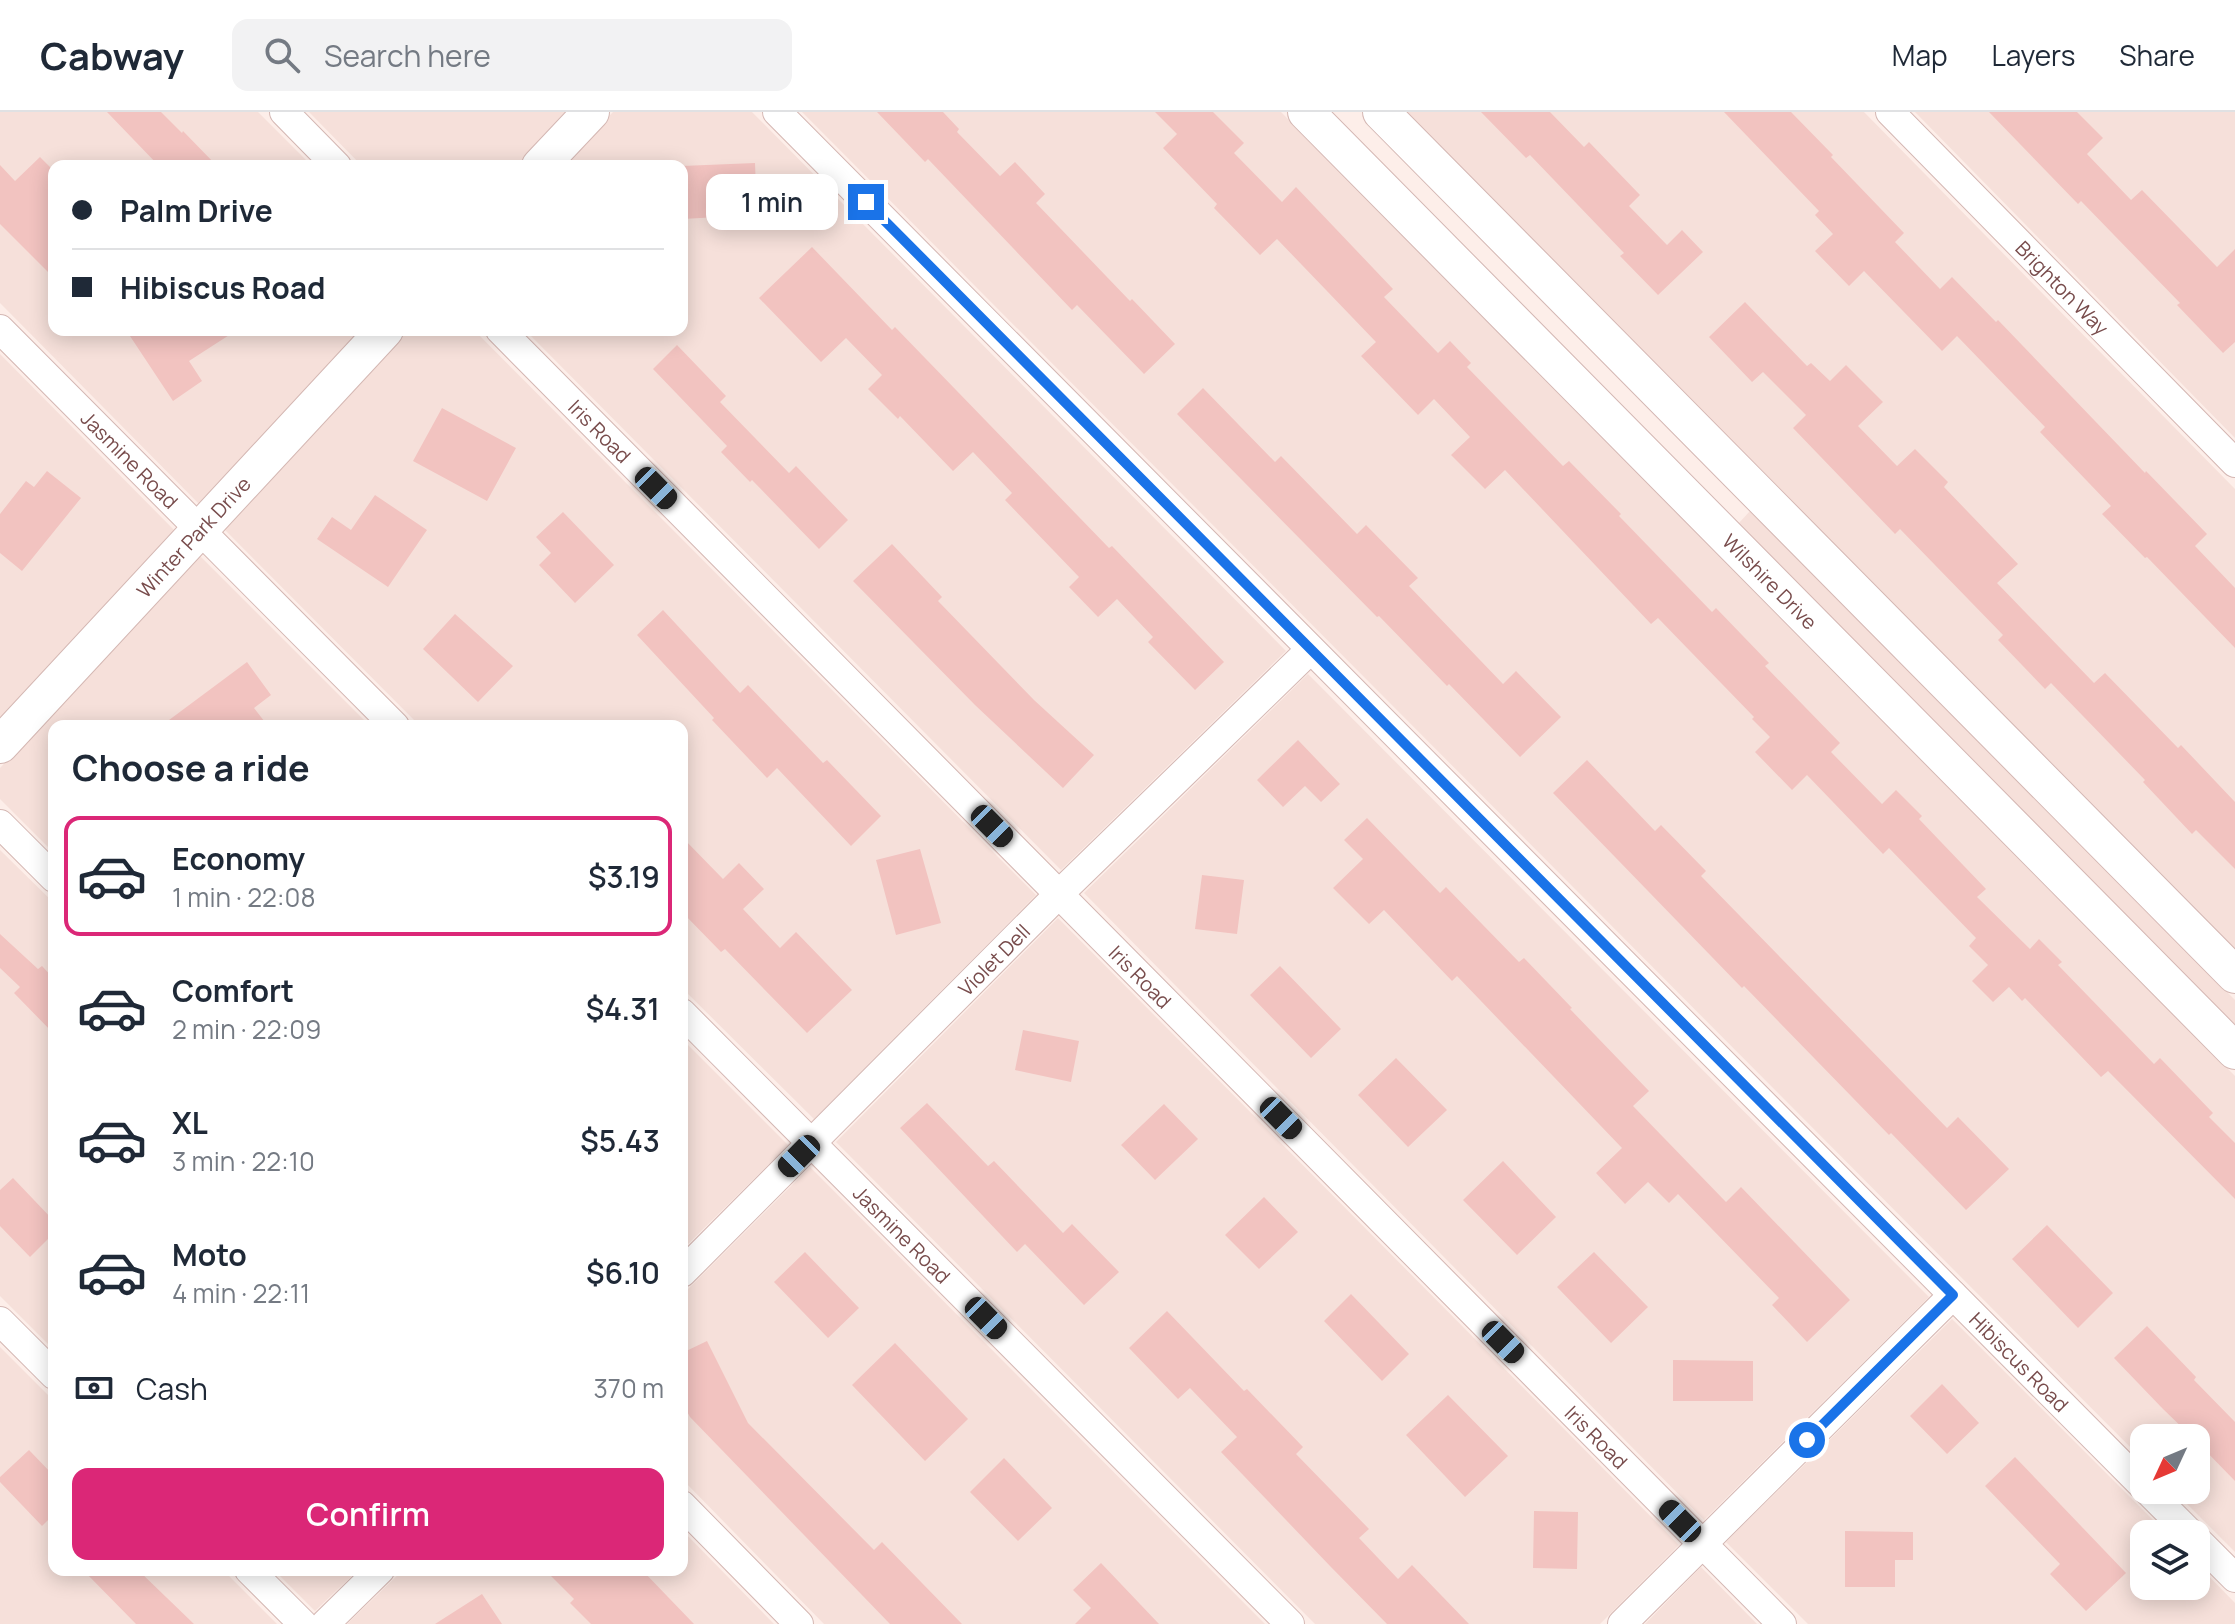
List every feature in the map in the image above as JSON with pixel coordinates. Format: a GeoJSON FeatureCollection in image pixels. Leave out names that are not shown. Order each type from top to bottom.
{"type":"FeatureCollection","features":[{"type":"Feature","properties":{"kind":"street"},"geometry":{"type":"LineString","coordinates":[[284,112],[331,160]]}},
{"type":"Feature","properties":{"kind":"street"},"geometry":{"type":"LineString","coordinates":[[546,160],[591,112]]}},
{"type":"Feature","properties":{"kind":"street","name":"Hibiscus Road"},"geometry":{"type":"LineString","coordinates":[[777,112],[2130,1472]]}},
{"type":"Feature","properties":{"kind":"street","name":"Wilshire Drive"},"geometry":{"type":"LineString","coordinates":[[1306,112],[2235,1051]]}},
{"type":"Feature","properties":{"kind":"street"},"geometry":{"type":"LineString","coordinates":[[1381,112],[2235,975]]}},
{"type":"Feature","properties":{"kind":"street","name":"Brighton Way"},"geometry":{"type":"LineString","coordinates":[[1890,112],[2235,463]]}},
{"type":"Feature","properties":{"kind":"street","name":"Jasmine Road"},"geometry":{"type":"LineString","coordinates":[[0,329],[389,720]]}},
{"type":"Feature","properties":{"kind":"street","name":"Winter Park Drive"},"geometry":{"type":"LineString","coordinates":[[0,745],[379,336]]}},
{"type":"Feature","properties":{"kind":"street","name":"Iris Road"},"geometry":{"type":"LineString","coordinates":[[506,336],[1782,1624]]}},
{"type":"Feature","properties":{"kind":"street"},"geometry":{"type":"LineString","coordinates":[[1715,526],[1751,486]]}},
{"type":"Feature","properties":{"kind":"street","name":"Violet Dell"},"geometry":{"type":"LineString","coordinates":[[688,1267],[1059,894],[1310,650]]}},
{"type":"Feature","properties":{"kind":"street"},"geometry":{"type":"LineString","coordinates":[[0,824],[48,872]]}},
{"type":"Feature","properties":{"kind":"street","name":"Jasmine Road"},"geometry":{"type":"LineString","coordinates":[[688,1019],[1290,1624]]}},
{"type":"Feature","properties":{"kind":"street"},"geometry":{"type":"LineString","coordinates":[[1622,1624],[1953,1295]]}},
{"type":"Feature","properties":{"kind":"street"},"geometry":{"type":"LineString","coordinates":[[0,1321],[48,1369]]}},
{"type":"Feature","properties":{"kind":"street","name":"Hibiscus Road"},"geometry":{"type":"LineString","coordinates":[[2162,1504],[2177,1520]]}},
{"type":"Feature","properties":{"kind":"street"},"geometry":{"type":"LineString","coordinates":[[688,1511],[799,1624]]}},
{"type":"Feature","properties":{"kind":"street"},"geometry":{"type":"LineString","coordinates":[[2210,1553],[2235,1578]]}},
{"type":"Feature","properties":{"kind":"street"},"geometry":{"type":"LineString","coordinates":[[255,1576],[303,1624]]}},
{"type":"Feature","properties":{"kind":"street"},"geometry":{"type":"LineString","coordinates":[[325,1624],[374,1576]]}},
{"type":"Feature","properties":{"kind":"shaded area"},"geometry":{"type":"Polygon","coordinates":[[[0,112],[258,112],[306,160],[48,160],[48,336],[358,336],[201,506],[0,303],[0,112]]]}},
{"type":"Feature","properties":{"kind":"shaded area"},"geometry":{"type":"Polygon","coordinates":[[[309,112],[569,112],[524,160],[356,160],[309,112]]]}},
{"type":"Feature","properties":{"kind":"shaded area"},"geometry":{"type":"Polygon","coordinates":[[[613,112],[752,112],[1286,651],[1061,870],[531,336],[688,336],[688,160],[567,160],[613,112]]]}},
{"type":"Feature","properties":{"kind":"shaded area"},"geometry":{"type":"Polygon","coordinates":[[[802,112],[1281,112],[2235,1076],[2235,1552],[2210,1527],[2210,1520],[2203,1520],[2187,1504],[2210,1504],[2210,1424],[2130,1424],[2130,1447],[802,112]]]}},
{"type":"Feature","properties":{"kind":"shaded area"},"geometry":{"type":"Polygon","coordinates":[[[1406,112],[1864,112],[2235,489],[2235,950],[1406,112]]]}},
{"type":"Feature","properties":{"kind":"shaded area"},"geometry":{"type":"Polygon","coordinates":[[[1915,112],[2235,112],[2235,438],[1915,112]]]}},
{"type":"Feature","properties":{"kind":"shaded area"},"geometry":{"type":"Polygon","coordinates":[[[401,336],[480,336],[1036,895],[814,1119],[688,994],[688,720],[414,720],[224,529],[401,336]]]}},
{"type":"Feature","properties":{"kind":"shaded area"},"geometry":{"type":"Polygon","coordinates":[[[0,354],[177,533],[0,722],[0,354]]]}},
{"type":"Feature","properties":{"kind":"shaded area"},"geometry":{"type":"Polygon","coordinates":[[[1750,511],[2235,1000],[2235,1025],[1738,524],[1750,511]]]}},
{"type":"Feature","properties":{"kind":"shaded area"},"geometry":{"type":"Polygon","coordinates":[[[199,555],[364,720],[48,720],[48,847],[0,799],[0,768],[199,555]]]}},
{"type":"Feature","properties":{"kind":"shaded area"},"geometry":{"type":"Polygon","coordinates":[[[1308,674],[1929,1297],[1704,1520],[1084,893],[1308,674]]]}},
{"type":"Feature","properties":{"kind":"shaded area"},"geometry":{"type":"Polygon","coordinates":[[[0,850],[48,897],[48,1344],[0,1296],[0,850]]]}},
{"type":"Feature","properties":{"kind":"shaded area"},"geometry":{"type":"Polygon","coordinates":[[[1058,918],[1679,1545],[1600,1624],[1315,1624],[836,1142],[1058,918]]]}},
{"type":"Feature","properties":{"kind":"shaded area"},"geometry":{"type":"Polygon","coordinates":[[[688,1045],[788,1145],[688,1244],[688,1045]]]}},
{"type":"Feature","properties":{"kind":"shaded area"},"geometry":{"type":"Polygon","coordinates":[[[810,1167],[1265,1624],[824,1624],[688,1485],[688,1289],[810,1167]]]}},
{"type":"Feature","properties":{"kind":"shaded area"},"geometry":{"type":"Polygon","coordinates":[[[1952,1319],[2130,1497],[2130,1504],[2137,1504],[2153,1520],[2130,1520],[2130,1600],[2210,1600],[2210,1577],[2235,1603],[2235,1624],[1808,1624],[1726,1542],[1952,1319]]]}},
{"type":"Feature","properties":{"kind":"shaded area"},"geometry":{"type":"Polygon","coordinates":[[[0,1347],[48,1395],[48,1576],[229,1576],[277,1624],[0,1624],[0,1347]]]}},
{"type":"Feature","properties":{"kind":"shaded area"},"geometry":{"type":"Polygon","coordinates":[[[688,1536],[774,1624],[347,1624],[397,1576],[688,1576],[688,1536]]]}},
{"type":"Feature","properties":{"kind":"shaded area"},"geometry":{"type":"Polygon","coordinates":[[[1701,1567],[1757,1624],[1645,1624],[1701,1567]]]}},
{"type":"Feature","properties":{"kind":"shaded area"},"geometry":{"type":"Polygon","coordinates":[[[280,1576],[352,1576],[315,1611],[280,1576]]]}},
{"type":"Feature","properties":{"kind":"building"},"geometry":{"type":"Polygon","coordinates":[[[107,112],[161,112],[211,160],[153,160],[107,112]]]}},
{"type":"Feature","properties":{"kind":"building"},"geometry":{"type":"Polygon","coordinates":[[[877,112],[943,112],[959,129],[957,132],[1000,176],[1015,162],[1045,194],[1036,203],[1175,344],[1144,374],[1077,305],[1072,310],[928,159],[925,162],[877,112]]]}},
{"type":"Feature","properties":{"kind":"building"},"geometry":{"type":"Polygon","coordinates":[[[1155,112],[1213,112],[1244,143],[1234,153],[1282,202],[1296,187],[1393,289],[1384,297],[1438,353],[1450,341],[1471,363],[1467,367],[1563,466],[1569,461],[1712,612],[1716,608],[1769,663],[1765,666],[1840,743],[1831,752],[1882,804],[1896,790],[1922,816],[1919,819],[1986,889],[1977,897],[2030,949],[2039,939],[2062,962],[2058,965],[2154,1064],[2160,1058],[2213,1113],[2209,1117],[2235,1143],[2235,1199],[2108,1071],[2101,1077],[2025,998],[2022,1001],[2009,987],[1993,1002],[1972,981],[1988,965],[1969,946],[1976,938],[1889,848],[1883,854],[1807,775],[1792,790],[1755,752],[1770,737],[1752,719],[1754,717],[1658,618],[1651,624],[1505,470],[1485,489],[1451,455],[1470,437],[1434,399],[1418,415],[1361,356],[1376,342],[1277,239],[1260,255],[1214,208],[1217,204],[1163,148],[1177,134],[1155,112]]]}},
{"type":"Feature","properties":{"kind":"building"},"geometry":{"type":"Polygon","coordinates":[[[1481,112],[1550,112],[1584,147],[1589,142],[1640,195],[1629,206],[1667,245],[1682,230],[1703,252],[1658,295],[1620,256],[1624,253],[1530,155],[1526,158],[1481,112]]]}},
{"type":"Feature","properties":{"kind":"building"},"geometry":{"type":"Polygon","coordinates":[[[1724,112],[1791,112],[1904,233],[1895,242],[1940,289],[1952,277],[2207,534],[2195,546],[2235,588],[2235,648],[2102,514],[2111,506],[2040,432],[2045,427],[1957,336],[1942,351],[1864,271],[1849,286],[1815,251],[1833,234],[1815,215],[1819,211],[1724,112]]]}},
{"type":"Feature","properties":{"kind":"building"},"geometry":{"type":"Polygon","coordinates":[[[1989,112],[2077,112],[2103,138],[2087,154],[2131,200],[2142,190],[2217,267],[2235,249],[2235,342],[2223,353],[2177,305],[2180,303],[2081,201],[2078,204],[1989,112]]]}},
{"type":"Feature","properties":{"kind":"building"},"geometry":{"type":"Polygon","coordinates":[[[40,157],[48,165],[48,272],[0,224],[0,165],[15,181],[40,157]]]}},
{"type":"Feature","properties":{"kind":"building"},"geometry":{"type":"Polygon","coordinates":[[[755,163],[757,215],[688,219],[688,166],[755,163]]]}},
{"type":"Feature","properties":{"kind":"building"},"geometry":{"type":"Polygon","coordinates":[[[812,247],[892,330],[895,327],[1224,662],[1195,690],[1148,642],[1153,637],[1117,599],[1098,617],[1069,587],[1079,577],[1005,500],[1012,493],[973,452],[953,471],[900,416],[898,419],[868,389],[882,375],[846,338],[821,362],[759,298],[812,247]]]}},
{"type":"Feature","properties":{"kind":"building"},"geometry":{"type":"Polygon","coordinates":[[[1745,302],[1807,366],[1811,363],[1830,381],[1846,365],[1883,402],[1858,426],[1897,466],[1915,449],[1948,482],[1944,487],[2018,564],[1997,583],[2094,683],[2105,673],[2178,748],[2181,745],[2235,802],[2235,869],[2196,830],[2192,834],[2143,782],[2145,780],[2051,683],[2045,689],[1998,640],[2003,635],[1900,529],[1895,534],[1793,428],[1806,415],[1763,372],[1752,382],[1709,337],[1745,302]]]}},
{"type":"Feature","properties":{"kind":"building"},"geometry":{"type":"Polygon","coordinates":[[[130,336],[228,336],[189,361],[202,381],[173,401],[130,336]]]}},
{"type":"Feature","properties":{"kind":"building"},"geometry":{"type":"Polygon","coordinates":[[[677,345],[726,396],[720,402],[789,473],[796,466],[848,520],[819,549],[721,452],[727,446],[653,369],[677,345]]]}},
{"type":"Feature","properties":{"kind":"building"},"geometry":{"type":"Polygon","coordinates":[[[1203,388],[1275,462],[1281,456],[1357,534],[1366,525],[1418,578],[1409,586],[1503,684],[1516,671],[1561,717],[1520,757],[1177,414],[1203,388]]]}},
{"type":"Feature","properties":{"kind":"building"},"geometry":{"type":"Polygon","coordinates":[[[442,408],[516,448],[487,501],[413,461],[442,408]]]}},
{"type":"Feature","properties":{"kind":"building"},"geometry":{"type":"Polygon","coordinates":[[[47,471],[81,498],[22,571],[0,553],[0,514],[26,481],[34,487],[47,471]]]}},
{"type":"Feature","properties":{"kind":"building"},"geometry":{"type":"Polygon","coordinates":[[[375,495],[427,530],[388,587],[317,539],[332,517],[351,530],[375,495]]]}},
{"type":"Feature","properties":{"kind":"building"},"geometry":{"type":"Polygon","coordinates":[[[563,512],[614,565],[575,603],[539,565],[551,553],[536,537],[563,512]]]}},
{"type":"Feature","properties":{"kind":"building"},"geometry":{"type":"Polygon","coordinates":[[[892,544],[942,597],[938,601],[1034,700],[1094,755],[1063,788],[975,705],[853,581],[892,544]]]}},
{"type":"Feature","properties":{"kind":"building"},"geometry":{"type":"Polygon","coordinates":[[[663,610],[740,693],[748,685],[823,763],[827,760],[881,816],[851,846],[777,768],[767,778],[637,635],[663,610]]]}},
{"type":"Feature","properties":{"kind":"building"},"geometry":{"type":"Polygon","coordinates":[[[455,614],[513,666],[478,702],[423,649],[455,614]]]}},
{"type":"Feature","properties":{"kind":"building"},"geometry":{"type":"Polygon","coordinates":[[[247,662],[271,695],[254,708],[263,720],[169,720],[247,662]]]}},
{"type":"Feature","properties":{"kind":"building"},"geometry":{"type":"Polygon","coordinates":[[[1298,740],[1340,784],[1321,802],[1305,786],[1283,807],[1257,780],[1298,740]]]}},
{"type":"Feature","properties":{"kind":"building"},"geometry":{"type":"Polygon","coordinates":[[[1587,760],[1655,831],[1661,825],[1706,871],[1701,876],[1947,1128],[1958,1117],[2009,1169],[1966,1210],[1744,986],[1742,988],[1553,793],[1587,760]]]}},
{"type":"Feature","properties":{"kind":"building"},"geometry":{"type":"Polygon","coordinates":[[[1367,818],[1440,893],[1446,887],[1519,962],[1524,958],[1572,1008],[1649,1091],[1633,1106],[1726,1202],[1741,1187],[1850,1300],[1807,1342],[1772,1305],[1779,1298],[1678,1194],[1669,1203],[1648,1182],[1625,1204],[1596,1173],[1622,1148],[1457,976],[1452,981],[1384,910],[1369,924],[1333,888],[1363,859],[1344,840],[1367,818]]]}},
{"type":"Feature","properties":{"kind":"building"},"geometry":{"type":"Polygon","coordinates":[[[688,843],[723,879],[739,863],[764,889],[743,909],[780,948],[796,932],[852,990],[807,1033],[725,949],[721,952],[688,918],[688,843]]]}},
{"type":"Feature","properties":{"kind":"building"},"geometry":{"type":"Polygon","coordinates":[[[920,849],[941,923],[896,935],[876,860],[920,849]]]}},
{"type":"Feature","properties":{"kind":"building"},"geometry":{"type":"Polygon","coordinates":[[[1202,875],[1244,880],[1237,934],[1195,929],[1202,875]]]}},
{"type":"Feature","properties":{"kind":"building"},"geometry":{"type":"Polygon","coordinates":[[[0,934],[38,969],[42,966],[48,972],[48,1028],[14,993],[20,987],[0,968],[0,934]]]}},
{"type":"Feature","properties":{"kind":"building"},"geometry":{"type":"Polygon","coordinates":[[[1280,966],[1341,1029],[1311,1058],[1250,995],[1280,966]]]}},
{"type":"Feature","properties":{"kind":"building"},"geometry":{"type":"Polygon","coordinates":[[[1023,1030],[1079,1041],[1071,1082],[1015,1070],[1023,1030]]]}},
{"type":"Feature","properties":{"kind":"building"},"geometry":{"type":"Polygon","coordinates":[[[1396,1058],[1447,1110],[1408,1147],[1358,1095],[1396,1058]]]}},
{"type":"Feature","properties":{"kind":"building"},"geometry":{"type":"Polygon","coordinates":[[[927,1103],[988,1166],[994,1161],[1063,1233],[1072,1224],[1119,1272],[1084,1305],[1025,1244],[1017,1252],[900,1128],[927,1103]]]}},
{"type":"Feature","properties":{"kind":"building"},"geometry":{"type":"Polygon","coordinates":[[[1164,1104],[1198,1139],[1155,1180],[1121,1145],[1164,1104]]]}},
{"type":"Feature","properties":{"kind":"building"},"geometry":{"type":"Polygon","coordinates":[[[1503,1161],[1556,1217],[1517,1255],[1463,1200],[1503,1161]]]}},
{"type":"Feature","properties":{"kind":"building"},"geometry":{"type":"Polygon","coordinates":[[[13,1178],[48,1215],[48,1239],[30,1257],[0,1226],[0,1190],[13,1178]]]}},
{"type":"Feature","properties":{"kind":"building"},"geometry":{"type":"Polygon","coordinates":[[[1264,1197],[1298,1232],[1259,1269],[1225,1235],[1264,1197]]]}},
{"type":"Feature","properties":{"kind":"building"},"geometry":{"type":"Polygon","coordinates":[[[2047,1225],[2113,1293],[2078,1328],[2012,1259],[2047,1225]]]}},
{"type":"Feature","properties":{"kind":"building"},"geometry":{"type":"Polygon","coordinates":[[[805,1252],[859,1308],[828,1338],[774,1282],[805,1252]]]}},
{"type":"Feature","properties":{"kind":"building"},"geometry":{"type":"Polygon","coordinates":[[[1594,1252],[1648,1307],[1611,1343],[1557,1287],[1594,1252]]]}},
{"type":"Feature","properties":{"kind":"building"},"geometry":{"type":"Polygon","coordinates":[[[1351,1294],[1409,1354],[1382,1381],[1324,1321],[1351,1294]]]}},
{"type":"Feature","properties":{"kind":"building"},"geometry":{"type":"Polygon","coordinates":[[[1167,1311],[1303,1447],[1296,1454],[1369,1529],[1359,1538],[1398,1579],[1412,1565],[1469,1624],[1387,1624],[1330,1566],[1221,1452],[1237,1437],[1190,1388],[1178,1399],[1129,1348],[1167,1311]]]}},
{"type":"Feature","properties":{"kind":"building"},"geometry":{"type":"Polygon","coordinates":[[[2147,1326],[2235,1422],[2235,1481],[2210,1455],[2210,1424],[2179,1424],[2114,1358],[2147,1326]]]}},
{"type":"Feature","properties":{"kind":"building"},"geometry":{"type":"Polygon","coordinates":[[[707,1341],[748,1423],[874,1550],[882,1542],[962,1624],[890,1624],[690,1417],[688,1350],[707,1341]]]}},
{"type":"Feature","properties":{"kind":"building"},"geometry":{"type":"Polygon","coordinates":[[[895,1343],[968,1419],[925,1461],[852,1385],[895,1343]]]}},
{"type":"Feature","properties":{"kind":"building"},"geometry":{"type":"Polygon","coordinates":[[[1673,1360],[1753,1361],[1753,1401],[1673,1401],[1673,1360]]]}},
{"type":"Feature","properties":{"kind":"building"},"geometry":{"type":"Polygon","coordinates":[[[1942,1384],[1979,1423],[1947,1454],[1910,1416],[1942,1384]]]}},
{"type":"Feature","properties":{"kind":"building"},"geometry":{"type":"Polygon","coordinates":[[[1448,1395],[1508,1456],[1465,1497],[1406,1435],[1448,1395]]]}},
{"type":"Feature","properties":{"kind":"building"},"geometry":{"type":"Polygon","coordinates":[[[29,1450],[48,1470],[48,1520],[42,1526],[0,1482],[0,1477],[29,1450]]]}},
{"type":"Feature","properties":{"kind":"building"},"geometry":{"type":"Polygon","coordinates":[[[2015,1457],[2126,1573],[2086,1611],[2050,1574],[2060,1564],[1985,1486],[2015,1457]]]}},
{"type":"Feature","properties":{"kind":"building"},"geometry":{"type":"Polygon","coordinates":[[[1004,1458],[1052,1508],[1018,1541],[970,1492],[1004,1458]]]}},
{"type":"Feature","properties":{"kind":"building"},"geometry":{"type":"Polygon","coordinates":[[[1534,1511],[1578,1512],[1577,1569],[1533,1568],[1534,1511]]]}},
{"type":"Feature","properties":{"kind":"building"},"geometry":{"type":"Polygon","coordinates":[[[1845,1531],[1913,1532],[1913,1560],[1895,1560],[1895,1587],[1845,1587],[1845,1531]]]}},
{"type":"Feature","properties":{"kind":"building"},"geometry":{"type":"Polygon","coordinates":[[[1101,1563],[1159,1624],[1075,1624],[1091,1608],[1073,1590],[1101,1563]]]}},
{"type":"Feature","properties":{"kind":"building"},"geometry":{"type":"Polygon","coordinates":[[[89,1576],[144,1576],[194,1624],[136,1624],[89,1576]]]}},
{"type":"Feature","properties":{"kind":"building"},"geometry":{"type":"Polygon","coordinates":[[[551,1576],[648,1576],[694,1624],[591,1624],[570,1603],[574,1599],[551,1576]]]}},
{"type":"Feature","properties":{"kind":"building"},"geometry":{"type":"Polygon","coordinates":[[[482,1594],[502,1624],[435,1624],[482,1594]]]}},
{"type":"Feature","properties":{"kind":"route"},"geometry":{"type":"LineString","coordinates":[[866,202],[1953,1295],[1807,1440]]}}]}
